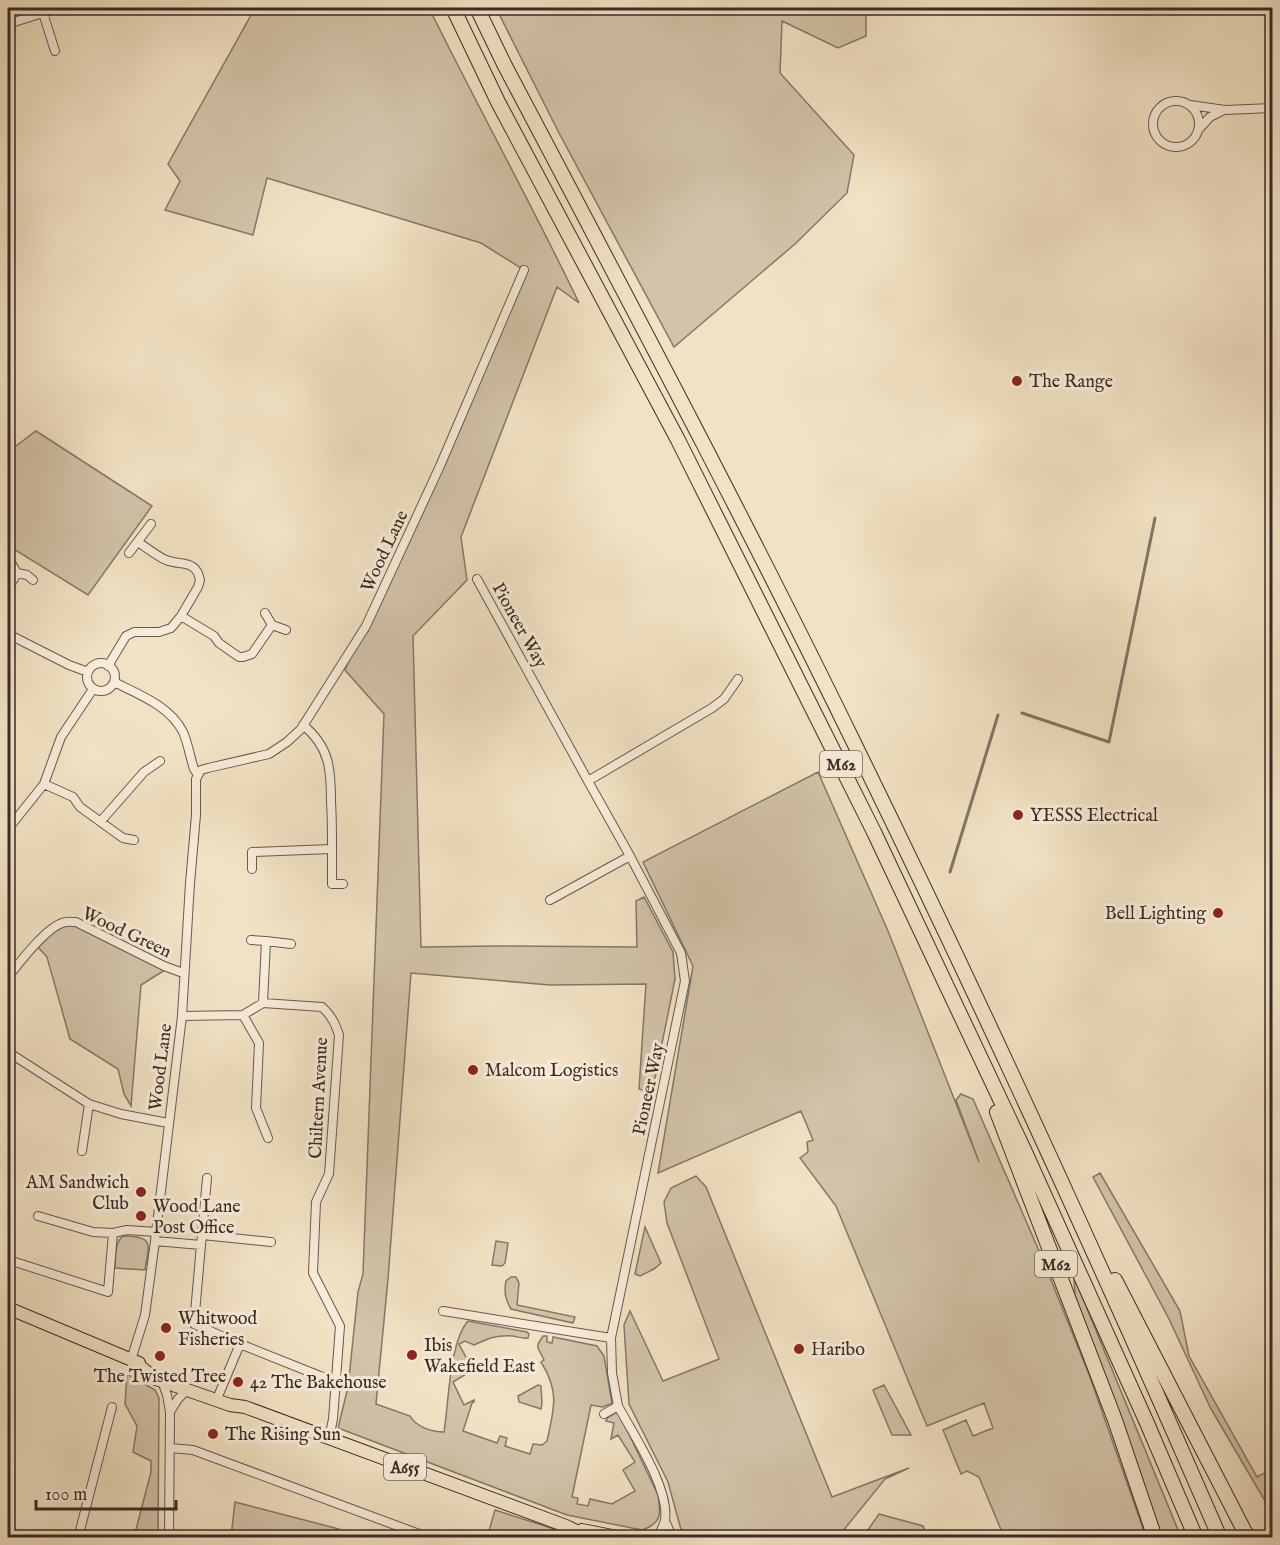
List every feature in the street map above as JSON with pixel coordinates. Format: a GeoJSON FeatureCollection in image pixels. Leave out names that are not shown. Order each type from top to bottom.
{"type":"FeatureCollection","features":[{"type":"Feature","properties":{"kind":"highway","name":"M62"},"geometry":{"type":"LineString","coordinates":[[453,8],[498,102],[667,419],[874,832],[1069,1248],[1196,1538]]}},
{"type":"Feature","properties":{"kind":"highway","name":"M62"},"geometry":{"type":"LineString","coordinates":[[477,8],[504,64],[698,432],[904,845],[1030,1112],[1220,1538]]}},
{"type":"Feature","properties":{"kind":"highway","name":"M62"},"geometry":{"type":"LineString","coordinates":[[950,992],[1115,1420],[1155,1538]]}},
{"type":"Feature","properties":{"kind":"highway","name":"M62"},"geometry":{"type":"LineString","coordinates":[[1030,1112],[1248,1538]]}},
{"type":"Feature","properties":{"kind":"main road","name":"A655"},"geometry":{"type":"LineString","coordinates":[[8,1308],[132,1360],[188,1390],[230,1405],[245,1407],[591,1538]]}},
{"type":"Feature","properties":{"kind":"main road","name":"A655"},"geometry":{"type":"LineString","coordinates":[[167,1380],[219,1394],[238,1401],[245,1407]]}},
{"type":"Feature","properties":{"kind":"main road","name":"A655"},"geometry":{"type":"LineString","coordinates":[[566,1527],[622,1538]]}},
{"type":"Feature","properties":{"kind":"street"},"geometry":{"type":"LineString","coordinates":[[8,24],[58,8]]}},
{"type":"Feature","properties":{"kind":"street"},"geometry":{"type":"LineString","coordinates":[[43,13],[55,51]]}},
{"type":"Feature","properties":{"kind":"street"},"geometry":{"type":"LineString","coordinates":[[1225,110],[1210,117],[1194,138],[1180,146],[1165,144],[1155,133],[1153,119],[1165,103],[1176,101],[1225,110],[1272,108]]}},
{"type":"Feature","properties":{"kind":"street"},"geometry":{"type":"LineString","coordinates":[[1189,104],[1198,116],[1198,131]]}},
{"type":"Feature","properties":{"kind":"street","name":"Wood Lane"},"geometry":{"type":"LineString","coordinates":[[132,1360],[145,1314],[157,1232],[182,1016],[183,973],[196,815],[196,779],[201,770],[269,754],[287,742],[303,725],[366,626],[440,466],[524,270]]}},
{"type":"Feature","properties":{"kind":"street"},"geometry":{"type":"LineString","coordinates":[[129,553],[151,524]]}},
{"type":"Feature","properties":{"kind":"street"},"geometry":{"type":"LineString","coordinates":[[108,666],[126,636],[134,632],[167,630],[176,623],[200,580],[196,570],[190,565],[168,561],[138,542]]}},
{"type":"Feature","properties":{"kind":"street"},"geometry":{"type":"LineString","coordinates":[[10,561],[17,573],[33,579]]}},
{"type":"Feature","properties":{"kind":"street"},"geometry":{"type":"LineString","coordinates":[[8,588],[17,573]]}},
{"type":"Feature","properties":{"kind":"street","name":"Pioneer Way"},"geometry":{"type":"LineString","coordinates":[[477,579],[681,953],[686,981],[611,1338],[612,1373],[618,1406],[653,1470],[660,1487],[665,1521],[673,1538]]}},
{"type":"Feature","properties":{"kind":"street"},"geometry":{"type":"LineString","coordinates":[[265,613],[272,625],[286,630]]}},
{"type":"Feature","properties":{"kind":"street"},"geometry":{"type":"LineString","coordinates":[[180,615],[214,636],[219,643],[239,657],[252,654],[272,625]]}},
{"type":"Feature","properties":{"kind":"street"},"geometry":{"type":"LineString","coordinates":[[8,634],[69,665],[88,672]]}},
{"type":"Feature","properties":{"kind":"street"},"geometry":{"type":"LineString","coordinates":[[94,665],[108,666],[114,673],[114,682],[109,688],[97,691],[88,682],[88,672],[94,665]]}},
{"type":"Feature","properties":{"kind":"street"},"geometry":{"type":"LineString","coordinates":[[588,781],[712,708],[724,699],[738,679]]}},
{"type":"Feature","properties":{"kind":"street","name":"Wood Lane"},"geometry":{"type":"LineString","coordinates":[[114,682],[166,710],[182,731],[198,775]]}},
{"type":"Feature","properties":{"kind":"street"},"geometry":{"type":"LineString","coordinates":[[8,829],[44,784],[60,736],[93,689]]}},
{"type":"Feature","properties":{"kind":"street"},"geometry":{"type":"LineString","coordinates":[[303,725],[316,738],[331,771],[332,884],[343,884]]}},
{"type":"Feature","properties":{"kind":"street"},"geometry":{"type":"LineString","coordinates":[[101,821],[144,772],[160,761]]}},
{"type":"Feature","properties":{"kind":"street"},"geometry":{"type":"LineString","coordinates":[[44,784],[73,797],[80,807],[123,838],[134,840]]}},
{"type":"Feature","properties":{"kind":"street"},"geometry":{"type":"LineString","coordinates":[[252,869],[252,852],[332,849]]}},
{"type":"Feature","properties":{"kind":"street"},"geometry":{"type":"LineString","coordinates":[[550,900],[630,856]]}},
{"type":"Feature","properties":{"kind":"street","name":"Wood Green"},"geometry":{"type":"LineString","coordinates":[[8,977],[49,931],[61,923],[68,922],[76,922],[164,966],[183,973]]}},
{"type":"Feature","properties":{"kind":"street"},"geometry":{"type":"LineString","coordinates":[[252,940],[291,944]]}},
{"type":"Feature","properties":{"kind":"street"},"geometry":{"type":"LineString","coordinates":[[182,1016],[243,1016],[263,1003],[266,941]]}},
{"type":"Feature","properties":{"kind":"street","name":"Chiltern Avenue"},"geometry":{"type":"LineString","coordinates":[[263,1003],[322,1007],[329,1013],[339,1035],[329,1174],[316,1203],[313,1273],[340,1326],[333,1419],[329,1438]]}},
{"type":"Feature","properties":{"kind":"street"},"geometry":{"type":"LineString","coordinates":[[243,1016],[260,1043],[256,1108],[268,1138]]}},
{"type":"Feature","properties":{"kind":"street"},"geometry":{"type":"LineString","coordinates":[[8,1052],[89,1104],[121,1114],[168,1123]]}},
{"type":"Feature","properties":{"kind":"street"},"geometry":{"type":"LineString","coordinates":[[82,1151],[89,1104]]}},
{"type":"Feature","properties":{"kind":"street"},"geometry":{"type":"LineString","coordinates":[[207,1178],[194,1324],[320,1376],[336,1380]]}},
{"type":"Feature","properties":{"kind":"street"},"geometry":{"type":"LineString","coordinates":[[38,1216],[93,1232],[112,1233],[127,1230],[157,1232]]}},
{"type":"Feature","properties":{"kind":"street"},"geometry":{"type":"LineString","coordinates":[[12,1261],[108,1292],[112,1233]]}},
{"type":"Feature","properties":{"kind":"street"},"geometry":{"type":"LineString","coordinates":[[202,1235],[271,1242]]}},
{"type":"Feature","properties":{"kind":"street"},"geometry":{"type":"LineString","coordinates":[[155,1241],[201,1245]]}},
{"type":"Feature","properties":{"kind":"street"},"geometry":{"type":"LineString","coordinates":[[443,1311],[611,1338]]}},
{"type":"Feature","properties":{"kind":"street"},"geometry":{"type":"LineString","coordinates":[[219,1394],[240,1344]]}},
{"type":"Feature","properties":{"kind":"street"},"geometry":{"type":"LineString","coordinates":[[167,1380],[177,1400]]}},
{"type":"Feature","properties":{"kind":"street"},"geometry":{"type":"LineString","coordinates":[[167,1380],[170,1412],[169,1538]]}},
{"type":"Feature","properties":{"kind":"street"},"geometry":{"type":"LineString","coordinates":[[170,1412],[177,1400],[188,1390]]}},
{"type":"Feature","properties":{"kind":"street"},"geometry":{"type":"LineString","coordinates":[[604,1414],[618,1406]]}},
{"type":"Feature","properties":{"kind":"street"},"geometry":{"type":"LineString","coordinates":[[78,1538],[112,1407]]}},
{"type":"Feature","properties":{"kind":"street"},"geometry":{"type":"LineString","coordinates":[[170,1448],[193,1450],[430,1538]]}},
{"type":"Feature","properties":{"kind":"street"},"geometry":{"type":"LineString","coordinates":[[656,1536],[665,1521]]}},
{"type":"Feature","properties":{"kind":"shaded area"},"geometry":{"type":"Polygon","coordinates":[[[255,8],[429,8],[579,303],[557,287],[461,537],[467,580],[413,636],[421,947],[637,947],[636,901],[644,897],[673,952],[675,979],[652,1093],[639,1089],[646,984],[550,985],[411,973],[388,1279],[376,1404],[410,1416],[425,1428],[444,1432],[453,1358],[457,1343],[468,1321],[527,1332],[528,1338],[502,1336],[474,1345],[465,1341],[459,1344],[471,1371],[453,1382],[464,1405],[474,1400],[463,1431],[497,1443],[500,1436],[507,1438],[505,1446],[530,1454],[533,1444],[542,1445],[547,1441],[554,1401],[551,1382],[541,1362],[544,1360],[538,1344],[543,1336],[547,1336],[547,1342],[552,1343],[553,1337],[597,1346],[604,1356],[612,1403],[603,1407],[591,1405],[572,1497],[578,1498],[577,1504],[588,1506],[590,1499],[612,1504],[635,1491],[623,1470],[635,1462],[618,1435],[611,1439],[614,1423],[606,1421],[618,1411],[658,1495],[659,1517],[657,1521],[642,1530],[567,1515],[338,1428],[348,1387],[358,1292],[363,1274],[384,714],[345,670],[524,270],[481,243],[267,178],[253,235],[165,210],[180,181],[168,164],[255,8]]]}},
{"type":"Feature","properties":{"kind":"shaded area"},"geometry":{"type":"Polygon","coordinates":[[[496,8],[861,8],[866,15],[866,36],[838,48],[782,21],[780,73],[854,155],[847,193],[795,244],[674,347],[559,133],[496,8]]]}},
{"type":"Feature","properties":{"kind":"shaded area"},"geometry":{"type":"Polygon","coordinates":[[[36,431],[152,506],[88,595],[12,548],[8,543],[8,452],[36,431]]]}},
{"type":"Feature","properties":{"kind":"shaded area"},"geometry":{"type":"Polygon","coordinates":[[[818,772],[888,931],[979,1162],[956,1100],[961,1094],[973,1099],[1043,1260],[1090,1377],[1146,1537],[1004,1537],[979,1477],[967,1471],[961,1474],[943,1430],[966,1420],[973,1436],[993,1428],[984,1403],[927,1426],[836,1206],[800,1158],[808,1152],[807,1142],[813,1140],[801,1111],[658,1173],[693,966],[643,862],[818,772]]]}},
{"type":"Feature","properties":{"kind":"shaded area"},"geometry":{"type":"Polygon","coordinates":[[[68,922],[168,968],[141,985],[131,1106],[124,1094],[118,1069],[70,1039],[47,957],[36,945],[68,922]]]}},
{"type":"Feature","properties":{"kind":"shaded area"},"geometry":{"type":"Polygon","coordinates":[[[1100,1173],[1180,1311],[1189,1356],[1257,1477],[1272,1469],[1272,1513],[1211,1409],[1168,1317],[1093,1177],[1100,1173]]]}},
{"type":"Feature","properties":{"kind":"shaded area"},"geometry":{"type":"Polygon","coordinates":[[[696,1176],[706,1187],[832,1497],[909,1468],[885,1479],[838,1537],[683,1537],[668,1482],[629,1404],[624,1325],[630,1311],[663,1381],[719,1359],[667,1223],[664,1202],[671,1188],[696,1176]]]}},
{"type":"Feature","properties":{"kind":"shaded area"},"geometry":{"type":"Polygon","coordinates":[[[645,1227],[661,1263],[640,1276],[635,1274],[645,1227]]]}},
{"type":"Feature","properties":{"kind":"shaded area"},"geometry":{"type":"Polygon","coordinates":[[[123,1236],[140,1238],[148,1244],[145,1270],[115,1268],[117,1246],[123,1236]]]}},
{"type":"Feature","properties":{"kind":"shaded area"},"geometry":{"type":"Polygon","coordinates":[[[496,1241],[508,1243],[505,1263],[502,1266],[492,1265],[496,1241]]]}},
{"type":"Feature","properties":{"kind":"shaded area"},"geometry":{"type":"Polygon","coordinates":[[[511,1277],[516,1277],[519,1283],[517,1305],[575,1317],[573,1323],[511,1309],[506,1299],[505,1289],[506,1281],[511,1277]]]}},
{"type":"Feature","properties":{"kind":"shaded area"},"geometry":{"type":"Polygon","coordinates":[[[1074,1277],[1181,1537],[1160,1537],[1075,1295],[1074,1277]]]}},
{"type":"Feature","properties":{"kind":"shaded area"},"geometry":{"type":"Polygon","coordinates":[[[127,1374],[155,1390],[159,1398],[158,1537],[134,1537],[151,1472],[151,1461],[133,1452],[137,1426],[125,1404],[127,1374]]]}},
{"type":"Feature","properties":{"kind":"shaded area"},"geometry":{"type":"Polygon","coordinates":[[[538,1385],[541,1386],[541,1409],[519,1402],[518,1396],[538,1385]]]}},
{"type":"Feature","properties":{"kind":"shaded area"},"geometry":{"type":"Polygon","coordinates":[[[884,1385],[911,1435],[892,1435],[873,1390],[884,1385]]]}},
{"type":"Feature","properties":{"kind":"shaded area"},"geometry":{"type":"Polygon","coordinates":[[[235,1502],[339,1529],[340,1537],[231,1537],[235,1502]]]}},
{"type":"Feature","properties":{"kind":"shaded area"},"geometry":{"type":"Polygon","coordinates":[[[495,1510],[579,1537],[487,1538],[495,1510]]]}},
{"type":"Feature","properties":{"kind":"shaded area"},"geometry":{"type":"Polygon","coordinates":[[[879,1514],[923,1526],[928,1537],[863,1537],[879,1514]]]}},
{"type":"Feature","properties":{"kind":"waterway"},"geometry":{"type":"LineString","coordinates":[[1022,713],[1109,742],[1155,518]]}},
{"type":"Feature","properties":{"kind":"waterway"},"geometry":{"type":"LineString","coordinates":[[950,872],[998,715]]}},
{"type":"Feature","properties":{"kind":"place","name":"The Range"},"geometry":{"type":"Point","coordinates":[1017,381]}},
{"type":"Feature","properties":{"kind":"place","name":"YESSS Electrical"},"geometry":{"type":"Point","coordinates":[1018,815]}},
{"type":"Feature","properties":{"kind":"place","name":"Bell Lighting"},"geometry":{"type":"Point","coordinates":[1218,913]}},
{"type":"Feature","properties":{"kind":"place","name":"Malcom Logistics"},"geometry":{"type":"Point","coordinates":[473,1070]}},
{"type":"Feature","properties":{"kind":"place","name":"AM Sandwich Club"},"geometry":{"type":"Point","coordinates":[141,1192]}},
{"type":"Feature","properties":{"kind":"place","name":"Wood Lane Post Office"},"geometry":{"type":"Point","coordinates":[141,1216]}},
{"type":"Feature","properties":{"kind":"place","name":"Whitwood Fisheries"},"geometry":{"type":"Point","coordinates":[166,1328]}},
{"type":"Feature","properties":{"kind":"place","name":"Haribo"},"geometry":{"type":"Point","coordinates":[799,1349]}},
{"type":"Feature","properties":{"kind":"place","name":"Ibis Wakefield East"},"geometry":{"type":"Point","coordinates":[412,1355]}},
{"type":"Feature","properties":{"kind":"place","name":"The Twisted Tree"},"geometry":{"type":"Point","coordinates":[160,1356]}},
{"type":"Feature","properties":{"kind":"place","name":"42 The Bakehouse"},"geometry":{"type":"Point","coordinates":[238,1382]}},
{"type":"Feature","properties":{"kind":"place","name":"The Rising Sun"},"geometry":{"type":"Point","coordinates":[213,1434]}}]}
